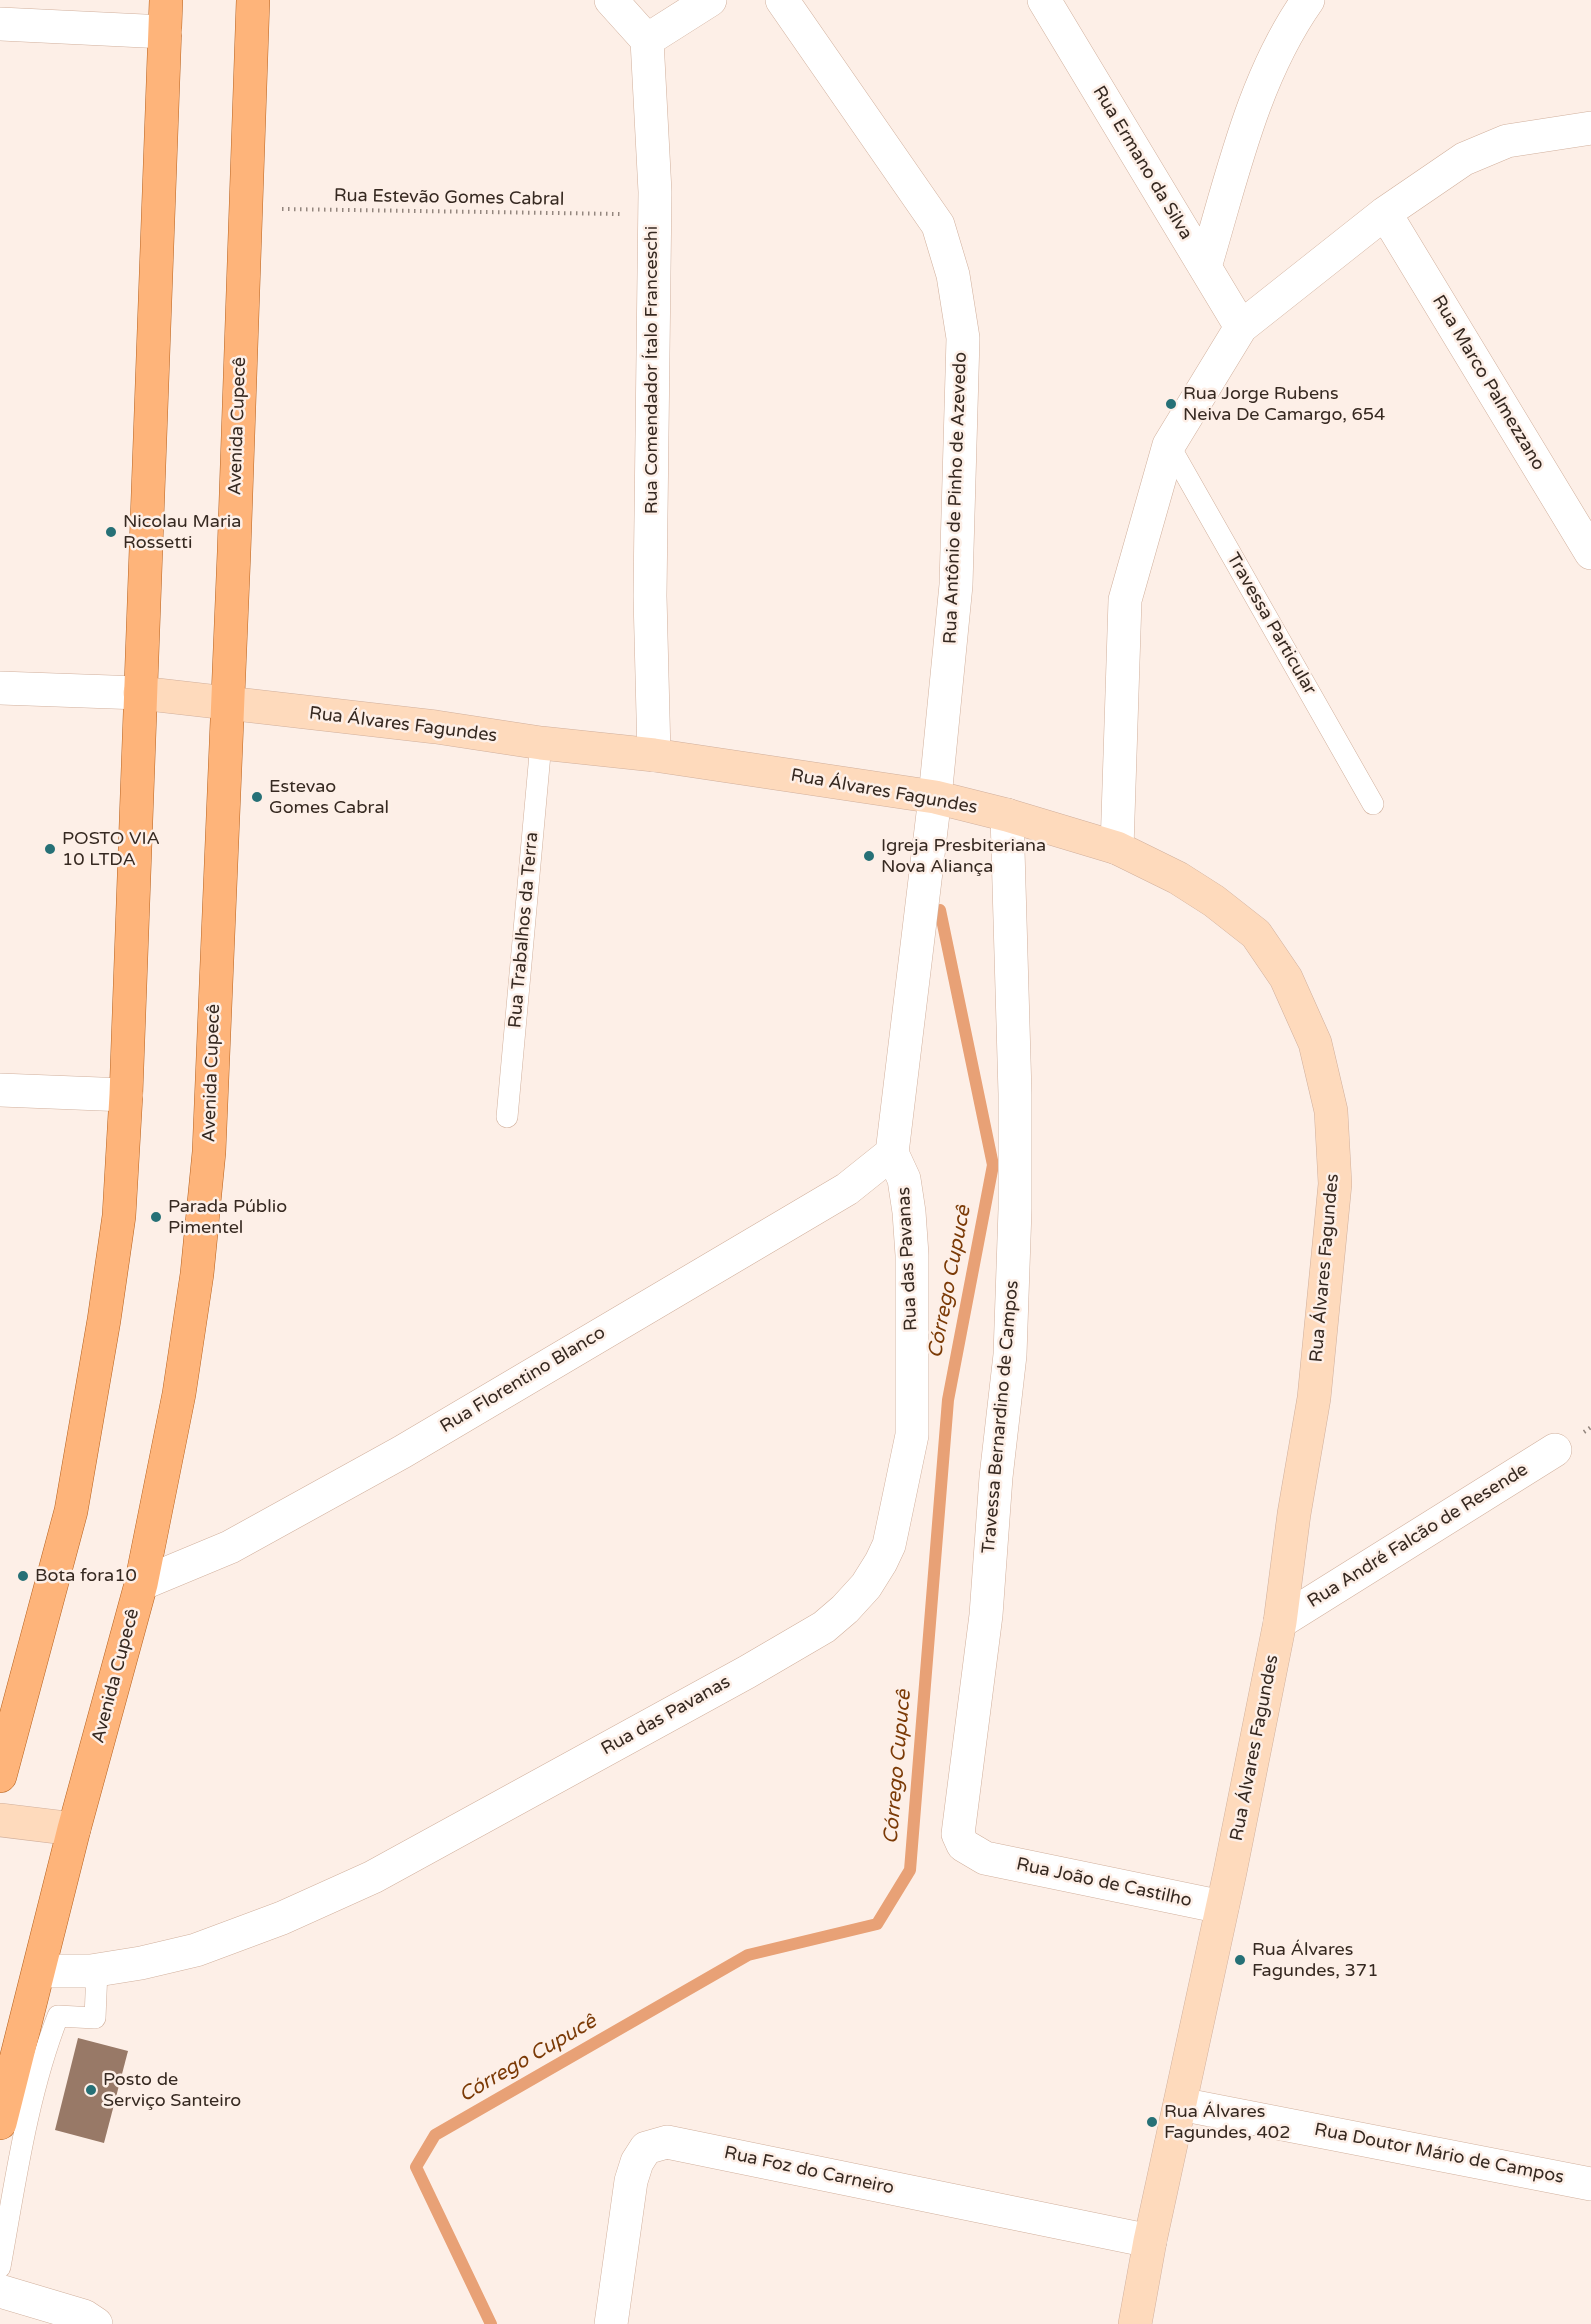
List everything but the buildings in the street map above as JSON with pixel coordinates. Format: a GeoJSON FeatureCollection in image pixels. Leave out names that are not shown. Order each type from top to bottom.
{"type":"FeatureCollection","features":[{"type":"Feature","properties":{"kind":"main road"},"geometry":{"type":"LineString","coordinates":[[0,1776],[71,1511],[104,1320],[119,1216],[126,1095],[166,0]]}},
{"type":"Feature","properties":{"kind":"main road","name":"Avenida Cupecê"},"geometry":{"type":"LineString","coordinates":[[0,2123],[74,1829],[141,1584],[179,1394],[197,1274],[209,1152],[234,552],[253,0]]}},
{"type":"Feature","properties":{"kind":"street"},"geometry":{"type":"LineString","coordinates":[[611,0],[647,40],[710,0]]}},
{"type":"Feature","properties":{"kind":"street","name":"Rua Antônio de Pinho de Azevedo"},"geometry":{"type":"LineString","coordinates":[[782,0],[938,225],[952,275],[963,338],[956,585],[935,797],[892,1153]]}},
{"type":"Feature","properties":{"kind":"street","name":"Rua Ermano da Silva"},"geometry":{"type":"LineString","coordinates":[[1044,0],[1241,327]]}},
{"type":"Feature","properties":{"kind":"street"},"geometry":{"type":"LineString","coordinates":[[1205,267],[1250,117],[1290,26],[1308,0]]}},
{"type":"Feature","properties":{"kind":"street"},"geometry":{"type":"LineString","coordinates":[[0,24],[165,32]]}},
{"type":"Feature","properties":{"kind":"street","name":"Rua Comendador Ítalo Franceschi"},"geometry":{"type":"LineString","coordinates":[[647,40],[655,192],[650,596],[654,755]]}},
{"type":"Feature","properties":{"kind":"street"},"geometry":{"type":"LineString","coordinates":[[1117,848],[1125,600],[1168,445],[1241,327],[1385,213],[1464,159],[1507,141],[1591,128]]}},
{"type":"Feature","properties":{"kind":"street","name":"Rua Marco Palmezzano"},"geometry":{"type":"LineString","coordinates":[[1385,213],[1591,553]]}},
{"type":"Feature","properties":{"kind":"street"},"geometry":{"type":"LineString","coordinates":[[0,688],[140,693]]}},
{"type":"Feature","properties":{"kind":"street","name":"Rua Álvares Fagundes"},"geometry":{"type":"LineString","coordinates":[[140,693],[654,755],[935,797],[1007,815],[1117,848],[1178,878],[1214,901],[1256,934],[1286,978],[1315,1043],[1331,1111],[1335,1184],[1314,1398],[1294,1514],[1280,1622],[1134,2324]]}},
{"type":"Feature","properties":{"kind":"street","name":"Travessa Bernardino de Campos"},"geometry":{"type":"LineString","coordinates":[[985,1858],[963,1845],[958,1834],[986,1616],[996,1477],[1010,1355],[1015,1209],[1015,1094],[1007,815]]}},
{"type":"Feature","properties":{"kind":"street"},"geometry":{"type":"LineString","coordinates":[[0,1090],[126,1095]]}},
{"type":"Feature","properties":{"kind":"street","name":"Rua Florentino Blanco"},"geometry":{"type":"LineString","coordinates":[[141,1584],[230,1547],[402,1452],[847,1189],[892,1153]]}},
{"type":"Feature","properties":{"kind":"street","name":"Rua das Pavanas"},"geometry":{"type":"LineString","coordinates":[[39,1971],[97,1970],[141,1963],[196,1950],[282,1918],[373,1878],[747,1672],[824,1627],[845,1609],[866,1586],[881,1562],[888,1545],[912,1435],[912,1267],[909,1212],[904,1179],[892,1153]]}},
{"type":"Feature","properties":{"kind":"street","name":"Rua André Falcão de Resende"},"geometry":{"type":"LineString","coordinates":[[1280,1622],[1555,1450]]}},
{"type":"Feature","properties":{"kind":"street"},"geometry":{"type":"LineString","coordinates":[[0,1820],[74,1829]]}},
{"type":"Feature","properties":{"kind":"street","name":"Rua João de Castilho"},"geometry":{"type":"LineString","coordinates":[[985,1858],[1222,1907]]}},
{"type":"Feature","properties":{"kind":"street","name":"Rua Doutor Mário de Campos"},"geometry":{"type":"LineString","coordinates":[[1180,2103],[1591,2184]]}},
{"type":"Feature","properties":{"kind":"street","name":"Rua Foz do Carneiro"},"geometry":{"type":"LineString","coordinates":[[611,2324],[631,2181],[646,2148],[667,2142],[1150,2241]]}},
{"type":"Feature","properties":{"kind":"street"},"geometry":{"type":"LineString","coordinates":[[0,2291],[84,2316],[96,2324]]}},
{"type":"Feature","properties":{"kind":"lane","name":"Travessa Particular"},"geometry":{"type":"LineString","coordinates":[[1168,445],[1373,804]]}},
{"type":"Feature","properties":{"kind":"lane","name":"Rua Trabalhos da Terra"},"geometry":{"type":"LineString","coordinates":[[507,1117],[541,743]]}},
{"type":"Feature","properties":{"kind":"lane"},"geometry":{"type":"LineString","coordinates":[[0,2267],[22,2147],[49,2038],[58,2016],[95,2018],[97,1970]]}},
{"type":"Feature","properties":{"kind":"path","name":"Rua Estevão Gomes Cabral"},"geometry":{"type":"LineString","coordinates":[[245,209],[654,214]]}},
{"type":"Feature","properties":{"kind":"waterway","name":"Córrego Cupucê"},"geometry":{"type":"LineString","coordinates":[[491,2324],[416,2167],[435,2135],[748,1955],[877,1924],[910,1870],[948,1400],[993,1165],[940,910]]}},
{"type":"Feature","properties":{"kind":"place","name":"Rua Jorge Rubens Neiva De Camargo, 654"},"geometry":{"type":"Point","coordinates":[1171,404]}},
{"type":"Feature","properties":{"kind":"place","name":"Nicolau Maria Rossetti"},"geometry":{"type":"Point","coordinates":[111,532]}},
{"type":"Feature","properties":{"kind":"place","name":"Estevao Gomes Cabral"},"geometry":{"type":"Point","coordinates":[257,797]}},
{"type":"Feature","properties":{"kind":"place","name":"POSTO VIA 10 LTDA"},"geometry":{"type":"Point","coordinates":[50,849]}},
{"type":"Feature","properties":{"kind":"place","name":"Igreja Presbiteriana Nova Aliança"},"geometry":{"type":"Point","coordinates":[869,856]}},
{"type":"Feature","properties":{"kind":"place","name":"Parada Públio Pimentel"},"geometry":{"type":"Point","coordinates":[156,1217]}},
{"type":"Feature","properties":{"kind":"place","name":"Bota fora10"},"geometry":{"type":"Point","coordinates":[23,1576]}},
{"type":"Feature","properties":{"kind":"place","name":"Rua Álvares Fagundes, 371"},"geometry":{"type":"Point","coordinates":[1240,1960]}},
{"type":"Feature","properties":{"kind":"place","name":"Posto de Serviço Santeiro"},"geometry":{"type":"Point","coordinates":[91,2090]}},
{"type":"Feature","properties":{"kind":"place","name":"Rua Álvares Fagundes, 402"},"geometry":{"type":"Point","coordinates":[1152,2122]}}]}
